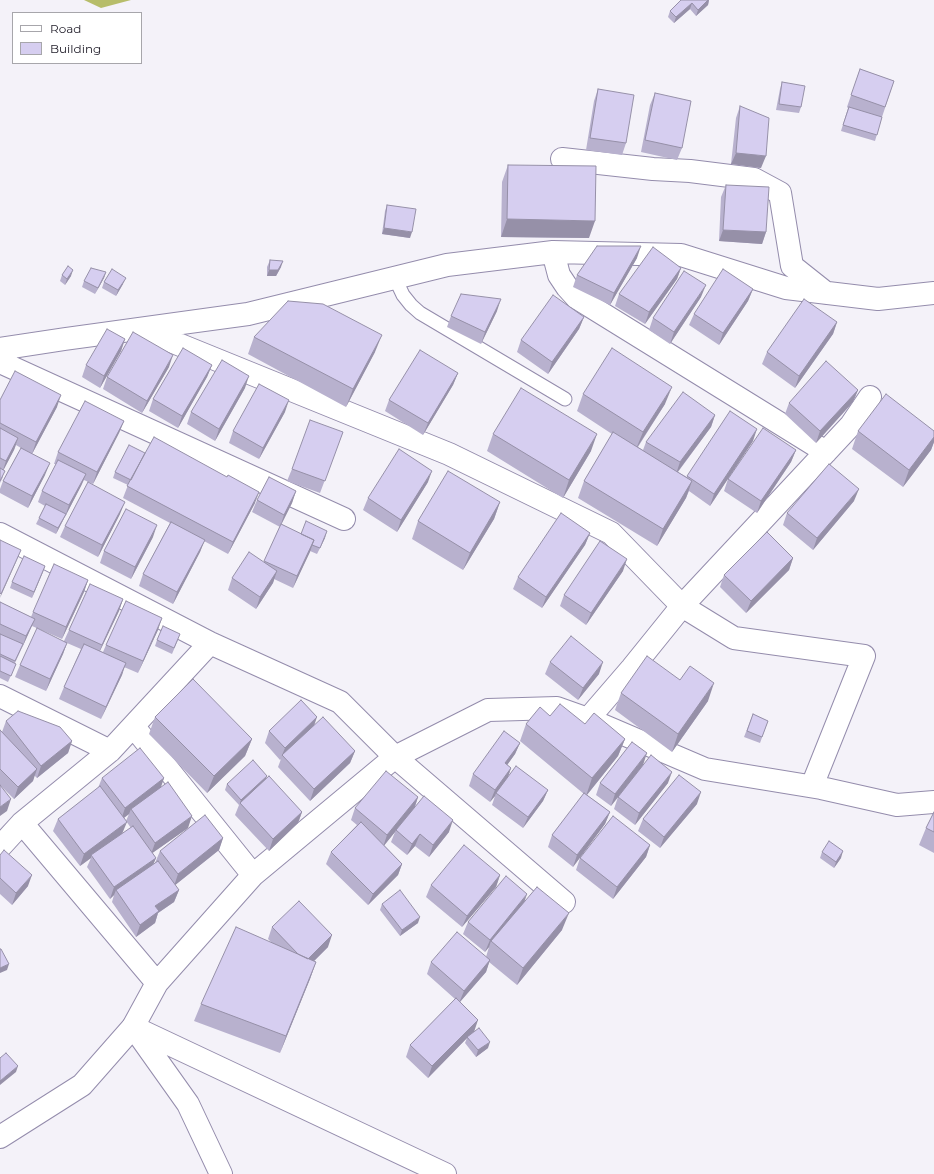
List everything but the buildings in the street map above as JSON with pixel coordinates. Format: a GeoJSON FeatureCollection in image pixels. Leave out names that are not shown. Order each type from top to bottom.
{"type":"FeatureCollection","features":[{"type":"Feature","properties":{"kind":"street"},"geometry":{"type":"LineString","coordinates":[[562,159],[653,169],[690,171],[754,179],[780,193],[792,266],[826,293]]}},
{"type":"Feature","properties":{"kind":"street"},"geometry":{"type":"LineString","coordinates":[[553,252],[559,274],[567,287],[577,298],[826,452]]}},
{"type":"Feature","properties":{"kind":"street"},"geometry":{"type":"LineString","coordinates":[[0,349],[248,314],[447,265],[553,252],[681,256],[786,288],[878,299],[934,293]]}},
{"type":"Feature","properties":{"kind":"street"},"geometry":{"type":"LineString","coordinates":[[140,329],[449,454],[611,533],[682,606],[734,638],[864,656],[812,786]]}},
{"type":"Feature","properties":{"kind":"street"},"geometry":{"type":"LineString","coordinates":[[0,362],[344,519]]}},
{"type":"Feature","properties":{"kind":"street"},"geometry":{"type":"LineString","coordinates":[[588,719],[632,668],[682,606],[851,425],[870,397]]}},
{"type":"Feature","properties":{"kind":"street"},"geometry":{"type":"LineString","coordinates":[[0,534],[210,643],[340,702],[394,757],[564,902]]}},
{"type":"Feature","properties":{"kind":"street"},"geometry":{"type":"LineString","coordinates":[[0,847],[22,823],[110,752],[210,643]]}},
{"type":"Feature","properties":{"kind":"street"},"geometry":{"type":"LineString","coordinates":[[0,696],[110,752]]}},
{"type":"Feature","properties":{"kind":"street"},"geometry":{"type":"LineString","coordinates":[[0,1137],[82,1085],[133,1027],[156,983],[254,876],[394,757],[488,710],[557,708],[588,719],[705,769],[812,786],[897,805],[934,802]]}},
{"type":"Feature","properties":{"kind":"street"},"geometry":{"type":"LineString","coordinates":[[134,727],[254,876]]}},
{"type":"Feature","properties":{"kind":"street"},"geometry":{"type":"LineString","coordinates":[[22,823],[156,983]]}},
{"type":"Feature","properties":{"kind":"street"},"geometry":{"type":"LineString","coordinates":[[133,1027],[188,1104],[220,1174]]}},
{"type":"Feature","properties":{"kind":"street"},"geometry":{"type":"LineString","coordinates":[[133,1027],[445,1174]]}},
{"type":"Feature","properties":{"kind":"lane"},"geometry":{"type":"LineString","coordinates":[[395,278],[403,296],[420,313],[565,400]]}},
{"type":"Feature","properties":{"kind":"green space"},"geometry":{"type":"Polygon","coordinates":[[[84,0],[131,0],[101,8],[84,0]]]}}]}
